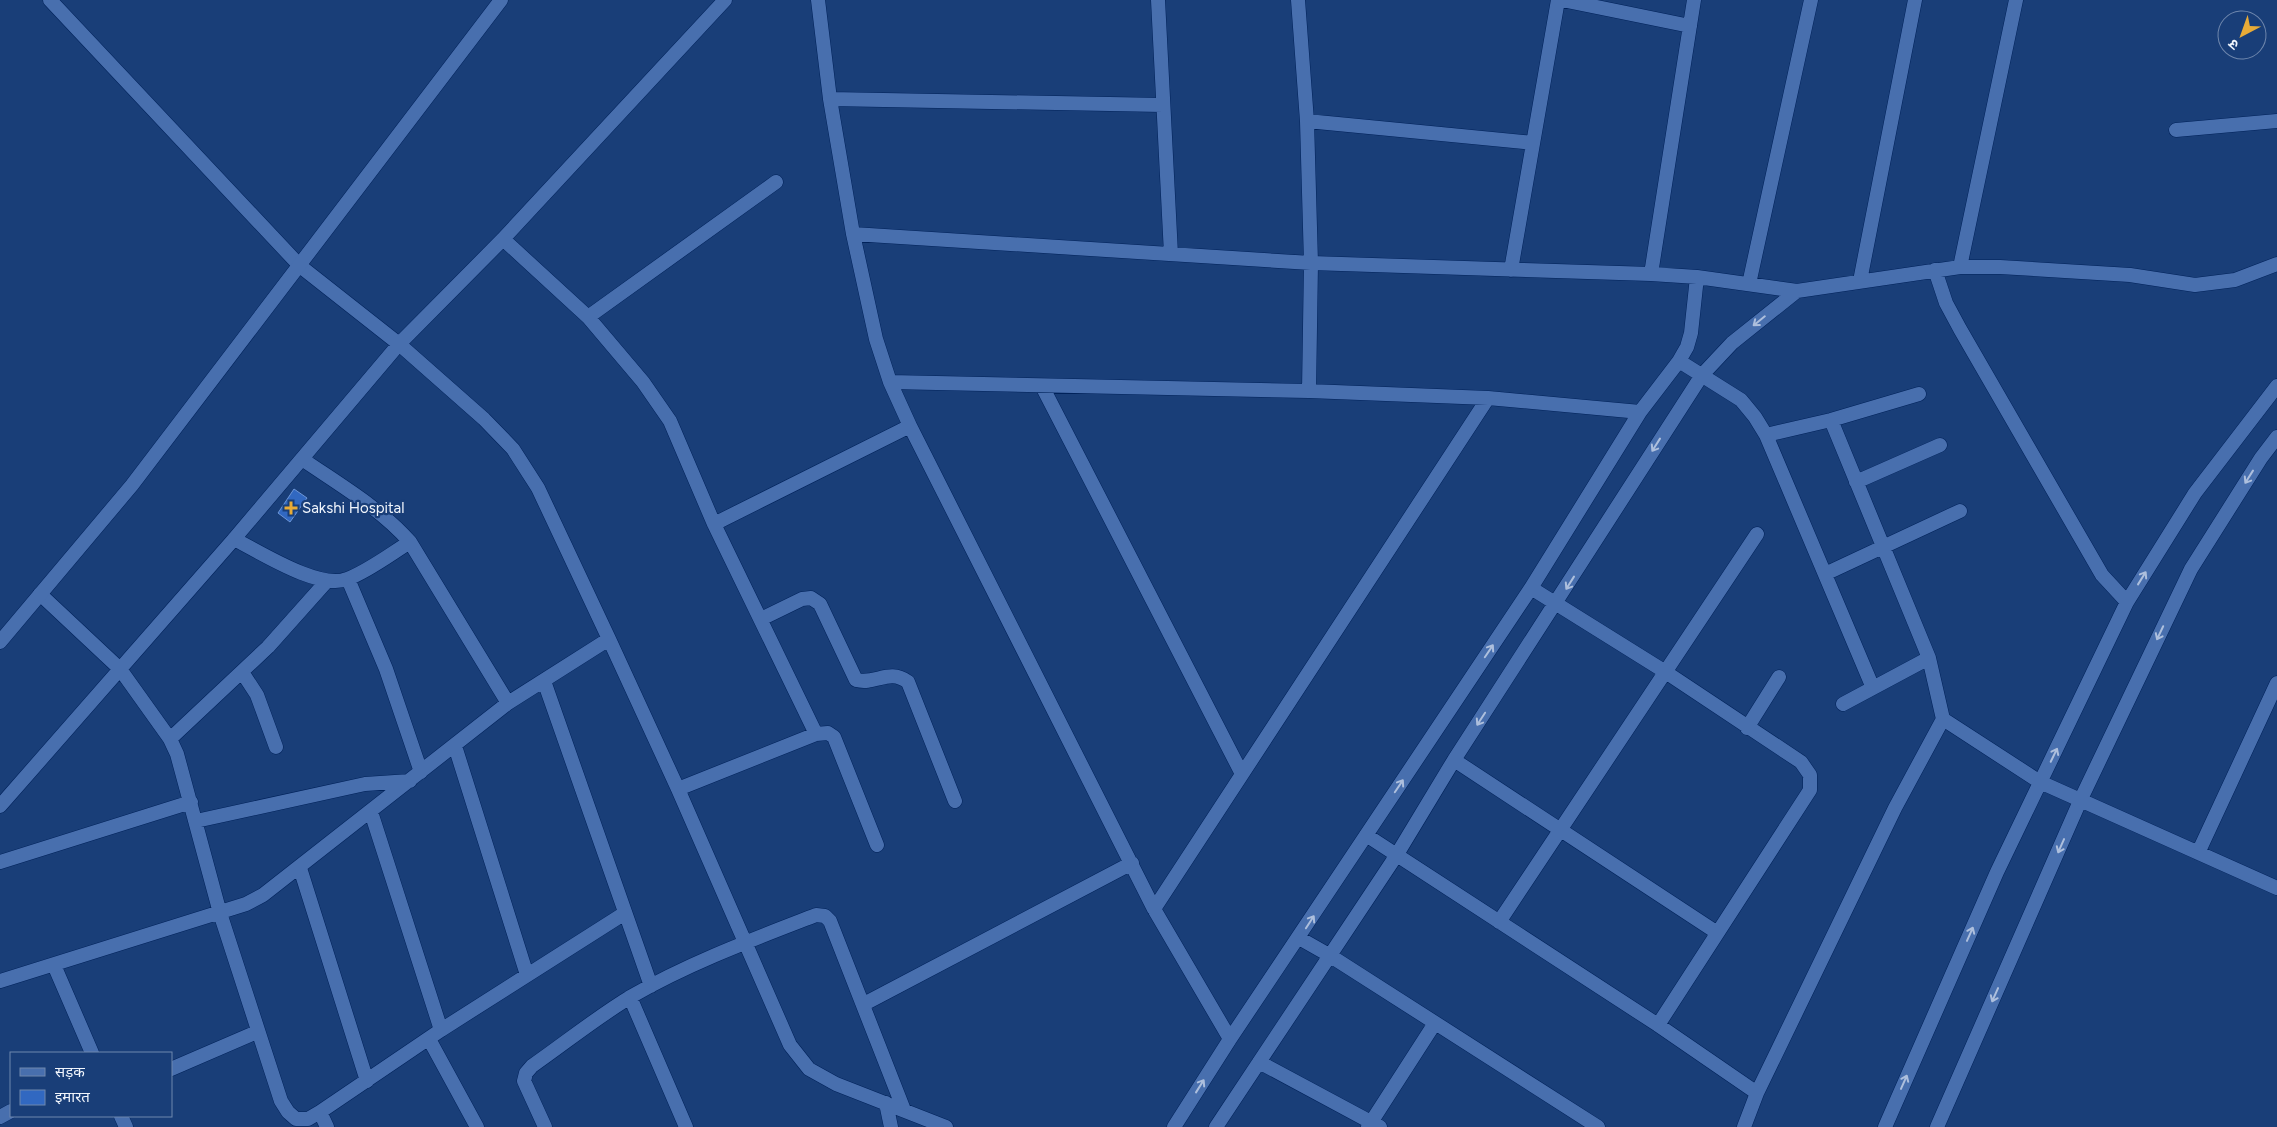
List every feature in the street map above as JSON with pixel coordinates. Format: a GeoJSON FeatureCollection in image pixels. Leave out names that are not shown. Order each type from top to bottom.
{"type":"FeatureCollection","features":[{"type":"Feature","properties":{"kind":"street"},"geometry":{"type":"LineString","coordinates":[[50,0],[300,266],[399,344],[484,419],[512,449],[538,488],[609,639],[678,789],[790,1044],[809,1069],[836,1084],[946,1127]]}},
{"type":"Feature","properties":{"kind":"street"},"geometry":{"type":"LineString","coordinates":[[0,642],[132,484],[501,0]]}},
{"type":"Feature","properties":{"kind":"street"},"geometry":{"type":"LineString","coordinates":[[0,806],[234,539],[399,344],[503,239],[724,0]]}},
{"type":"Feature","properties":{"kind":"street"},"geometry":{"type":"LineString","coordinates":[[818,0],[830,99],[853,234],[876,339],[890,382],[910,426],[1154,909],[1230,1039]]}},
{"type":"Feature","properties":{"kind":"street"},"geometry":{"type":"LineString","coordinates":[[1158,0],[1171,254]]}},
{"type":"Feature","properties":{"kind":"street"},"geometry":{"type":"LineString","coordinates":[[1298,0],[1307,121],[1311,263],[1309,391]]}},
{"type":"Feature","properties":{"kind":"street"},"geometry":{"type":"LineString","coordinates":[[1510,270],[1560,0],[1690,26]]}},
{"type":"Feature","properties":{"kind":"street"},"geometry":{"type":"LineString","coordinates":[[1651,274],[1694,0]]}},
{"type":"Feature","properties":{"kind":"street"},"geometry":{"type":"LineString","coordinates":[[1749,284],[1811,0]]}},
{"type":"Feature","properties":{"kind":"street"},"geometry":{"type":"LineString","coordinates":[[1860,281],[1915,0]]}},
{"type":"Feature","properties":{"kind":"street"},"geometry":{"type":"LineString","coordinates":[[1960,267],[2016,0]]}},
{"type":"Feature","properties":{"kind":"street"},"geometry":{"type":"LineString","coordinates":[[830,99],[1163,105]]}},
{"type":"Feature","properties":{"kind":"street"},"geometry":{"type":"LineString","coordinates":[[1307,121],[1533,144]]}},
{"type":"Feature","properties":{"kind":"street"},"geometry":{"type":"LineString","coordinates":[[2176,130],[2277,121]]}},
{"type":"Feature","properties":{"kind":"street"},"geometry":{"type":"LineString","coordinates":[[588,317],[776,182]]}},
{"type":"Feature","properties":{"kind":"street"},"geometry":{"type":"LineString","coordinates":[[853,234],[1311,263],[1651,274],[1697,277],[1797,291],[1960,267],[2069,270],[2130,275],[2195,285],[2235,280],[2277,264]]}},
{"type":"Feature","properties":{"kind":"street"},"geometry":{"type":"LineString","coordinates":[[503,239],[588,317],[643,382],[670,421],[714,524],[816,734]]}},
{"type":"Feature","properties":{"kind":"street"},"geometry":{"type":"LineString","coordinates":[[1935,270],[1946,303],[1960,329],[2102,575],[2127,602]]}},
{"type":"Feature","properties":{"kind":"street"},"geometry":{"type":"LineString","coordinates":[[1174,1127],[1230,1039],[1532,588],[1640,412],[1679,361],[1691,333],[1697,277]]}},
{"type":"Feature","properties":{"kind":"street"},"geometry":{"type":"LineString","coordinates":[[1216,1127],[1396,856],[1454,760],[1702,375],[1732,344],[1797,291]]}},
{"type":"Feature","properties":{"kind":"street"},"geometry":{"type":"LineString","coordinates":[[1679,361],[1741,400],[1755,417],[1766,435],[1873,688]]}},
{"type":"Feature","properties":{"kind":"street"},"geometry":{"type":"LineString","coordinates":[[890,382],[1309,391],[1488,398],[1640,412]]}},
{"type":"Feature","properties":{"kind":"street"},"geometry":{"type":"LineString","coordinates":[[1042,386],[1242,774]]}},
{"type":"Feature","properties":{"kind":"street"},"geometry":{"type":"LineString","coordinates":[[1885,1127],[1997,872],[2127,602],[2195,493],[2277,386]]}},
{"type":"Feature","properties":{"kind":"street"},"geometry":{"type":"LineString","coordinates":[[1766,435],[1831,420],[1919,394]]}},
{"type":"Feature","properties":{"kind":"street"},"geometry":{"type":"LineString","coordinates":[[1154,909],[1488,398]]}},
{"type":"Feature","properties":{"kind":"street"},"geometry":{"type":"LineString","coordinates":[[1744,1127],[1757,1093],[1895,808],[1943,720],[1929,658],[1831,420]]}},
{"type":"Feature","properties":{"kind":"street"},"geometry":{"type":"LineString","coordinates":[[714,524],[910,426]]}},
{"type":"Feature","properties":{"kind":"street"},"geometry":{"type":"LineString","coordinates":[[1937,1127],[2080,801],[2191,569],[2261,458],[2277,437]]}},
{"type":"Feature","properties":{"kind":"street"},"geometry":{"type":"LineString","coordinates":[[1856,482],[1940,445]]}},
{"type":"Feature","properties":{"kind":"street"},"geometry":{"type":"LineString","coordinates":[[302,459],[376,510],[395,525],[410,542],[508,704]]}},
{"type":"Feature","properties":{"kind":"street"},"geometry":{"type":"LineString","coordinates":[[1824,574],[1960,511]]}},
{"type":"Feature","properties":{"kind":"street"},"geometry":{"type":"LineString","coordinates":[[1499,922],[1664,671],[1757,534]]}},
{"type":"Feature","properties":{"kind":"street"},"geometry":{"type":"LineString","coordinates":[[234,539],[311,577],[326,582],[348,579],[410,542]]}},
{"type":"Feature","properties":{"kind":"street"},"geometry":{"type":"LineString","coordinates":[[348,579],[386,669],[416,776]]}},
{"type":"Feature","properties":{"kind":"street"},"geometry":{"type":"LineString","coordinates":[[170,739],[268,647],[326,582]]}},
{"type":"Feature","properties":{"kind":"street"},"geometry":{"type":"LineString","coordinates":[[1532,588],[1664,671],[1747,728],[1801,762],[1810,775],[1810,790],[1716,932],[1658,1025]]}},
{"type":"Feature","properties":{"kind":"street"},"geometry":{"type":"LineString","coordinates":[[40,594],[120,669],[170,739],[177,754],[220,913],[257,1032],[281,1101],[288,1112],[296,1119],[308,1119],[320,1112],[441,1030],[625,913]]}},
{"type":"Feature","properties":{"kind":"street"},"geometry":{"type":"LineString","coordinates":[[761,619],[802,599],[811,598],[820,604],[856,680],[865,682],[892,675],[900,676],[908,682],[955,801]]}},
{"type":"Feature","properties":{"kind":"street"},"geometry":{"type":"LineString","coordinates":[[0,981],[220,913],[246,904],[263,895],[508,704],[609,639]]}},
{"type":"Feature","properties":{"kind":"street"},"geometry":{"type":"LineString","coordinates":[[1843,704],[1929,658]]}},
{"type":"Feature","properties":{"kind":"street"},"geometry":{"type":"LineString","coordinates":[[242,672],[257,695],[276,747]]}},
{"type":"Feature","properties":{"kind":"street"},"geometry":{"type":"LineString","coordinates":[[1747,728],[1778,677]]}},
{"type":"Feature","properties":{"kind":"street"},"geometry":{"type":"LineString","coordinates":[[544,681],[651,986]]}},
{"type":"Feature","properties":{"kind":"street"},"geometry":{"type":"LineString","coordinates":[[2198,853],[2277,683]]}},
{"type":"Feature","properties":{"kind":"street"},"geometry":{"type":"LineString","coordinates":[[1943,720],[2040,782],[2277,888]]}},
{"type":"Feature","properties":{"kind":"street"},"geometry":{"type":"LineString","coordinates":[[678,789],[816,734],[828,733],[834,737],[877,845]]}},
{"type":"Feature","properties":{"kind":"street"},"geometry":{"type":"LineString","coordinates":[[455,746],[527,975]]}},
{"type":"Feature","properties":{"kind":"street"},"geometry":{"type":"LineString","coordinates":[[1454,760],[1716,932]]}},
{"type":"Feature","properties":{"kind":"street"},"geometry":{"type":"LineString","coordinates":[[196,821],[365,784],[416,776]]}},
{"type":"Feature","properties":{"kind":"street"},"geometry":{"type":"LineString","coordinates":[[0,862],[191,802]]}},
{"type":"Feature","properties":{"kind":"street"},"geometry":{"type":"LineString","coordinates":[[371,812],[441,1030]]}},
{"type":"Feature","properties":{"kind":"street"},"geometry":{"type":"LineString","coordinates":[[1366,835],[1658,1025],[1757,1093]]}},
{"type":"Feature","properties":{"kind":"street"},"geometry":{"type":"LineString","coordinates":[[864,1004],[1132,863]]}},
{"type":"Feature","properties":{"kind":"street"},"geometry":{"type":"LineString","coordinates":[[300,868],[367,1081]]}},
{"type":"Feature","properties":{"kind":"street"},"geometry":{"type":"LineString","coordinates":[[545,1127],[524,1081],[526,1073],[532,1066],[630,998],[651,986],[745,942],[816,915],[825,916],[830,921],[904,1110]]}},
{"type":"Feature","properties":{"kind":"street"},"geometry":{"type":"LineString","coordinates":[[1299,938],[1330,955],[1598,1127]]}},
{"type":"Feature","properties":{"kind":"street"},"geometry":{"type":"LineString","coordinates":[[54,964],[92,1052]]}},
{"type":"Feature","properties":{"kind":"street"},"geometry":{"type":"LineString","coordinates":[[630,998],[686,1127]]}},
{"type":"Feature","properties":{"kind":"street"},"geometry":{"type":"LineString","coordinates":[[1259,1062],[1372,1126],[1435,1023]]}},
{"type":"Feature","properties":{"kind":"street"},"geometry":{"type":"LineString","coordinates":[[172,1069],[257,1032]]}},
{"type":"Feature","properties":{"kind":"street"},"geometry":{"type":"LineString","coordinates":[[430,1039],[478,1127]]}},
{"type":"Feature","properties":{"kind":"street"},"geometry":{"type":"LineString","coordinates":[[886,1103],[890,1127]]}},
{"type":"Feature","properties":{"kind":"street"},"geometry":{"type":"LineString","coordinates":[[320,1112],[327,1127]]}},
{"type":"Feature","properties":{"kind":"building"},"geometry":{"type":"Polygon","coordinates":[[[294,489],[307,498],[290,522],[278,513],[294,489]]]}},
{"type":"Feature","properties":{"kind":"place","name":"Sakshi Hospital"},"geometry":{"type":"Point","coordinates":[291,508]}}]}
